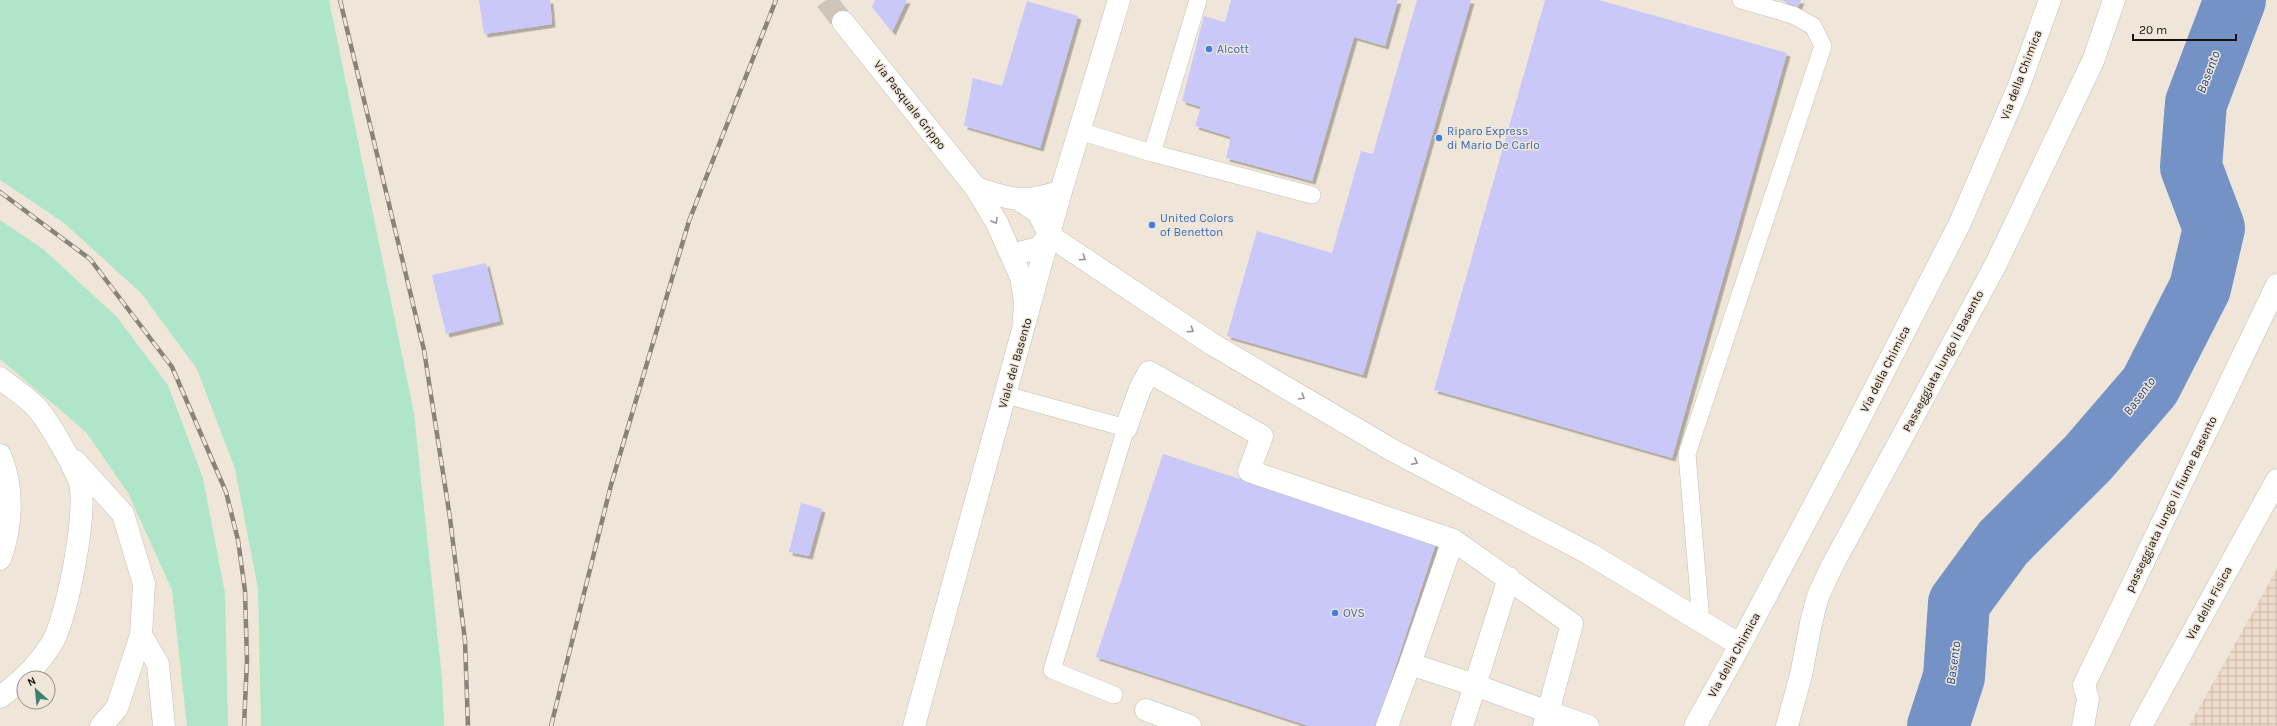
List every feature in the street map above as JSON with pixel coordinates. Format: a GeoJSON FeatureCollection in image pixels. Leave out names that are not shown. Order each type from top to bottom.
{"type":"FeatureCollection","features":[{"type":"Feature","properties":{"kind":"street","name":"Viale del Basento"},"geometry":{"type":"LineString","coordinates":[[914,726],[1022,338],[1061,191],[1119,0]]}},
{"type":"Feature","properties":{"kind":"street","name":"Via della Chimica"},"geometry":{"type":"LineString","coordinates":[[1695,726],[1740,645],[1960,223],[2018,88],[2050,0]]}},
{"type":"Feature","properties":{"kind":"street","name":"Passeggiata lungo il Basento"},"geometry":{"type":"LineString","coordinates":[[1786,726],[1801,675],[1818,596],[1832,566],[1995,266],[2093,61],[2114,0]]}},
{"type":"Feature","properties":{"kind":"street","name":"Via Pasquale Grippo"},"geometry":{"type":"LineString","coordinates":[[843,22],[976,188],[1012,255],[1021,278],[1024,301],[1022,338]]}},
{"type":"Feature","properties":{"kind":"street"},"geometry":{"type":"LineString","coordinates":[[976,188],[1009,199],[1019,200],[1042,198],[1061,191]]}},
{"type":"Feature","properties":{"kind":"street"},"geometry":{"type":"LineString","coordinates":[[1019,200],[1038,212],[1050,236],[1219,348],[1392,450],[1590,554],[1740,645]]}},
{"type":"Feature","properties":{"kind":"street"},"geometry":{"type":"LineString","coordinates":[[1012,255],[1038,248],[1050,236]]}},
{"type":"Feature","properties":{"kind":"street","name":"passeggiata lungo il fiume Basento"},"geometry":{"type":"LineString","coordinates":[[2082,726],[2088,699],[2084,685],[2277,285]]}},
{"type":"Feature","properties":{"kind":"street"},"geometry":{"type":"LineString","coordinates":[[1126,428],[1140,389],[1149,372],[1262,436],[1249,471],[1454,540],[1509,578],[1572,624],[1546,719]]}},
{"type":"Feature","properties":{"kind":"street"},"geometry":{"type":"LineString","coordinates":[[0,378],[36,407],[62,447],[80,481],[80,532],[69,591],[53,642],[19,684],[0,697]]}},
{"type":"Feature","properties":{"kind":"street"},"geometry":{"type":"LineString","coordinates":[[62,447],[123,514],[144,584],[141,634],[117,708],[101,726]]}},
{"type":"Feature","properties":{"kind":"street"},"geometry":{"type":"LineString","coordinates":[[0,455],[8,482],[10,506],[8,530],[0,559]]}},
{"type":"Feature","properties":{"kind":"street","name":"Via della Fisica"},"geometry":{"type":"LineString","coordinates":[[2141,726],[2277,480]]}},
{"type":"Feature","properties":{"kind":"street"},"geometry":{"type":"LineString","coordinates":[[1387,726],[1454,540]]}},
{"type":"Feature","properties":{"kind":"street"},"geometry":{"type":"LineString","coordinates":[[1462,726],[1509,578]]}},
{"type":"Feature","properties":{"kind":"street"},"geometry":{"type":"LineString","coordinates":[[141,634],[158,664],[164,726]]}},
{"type":"Feature","properties":{"kind":"street"},"geometry":{"type":"LineString","coordinates":[[1410,664],[1475,684],[1546,719],[1588,726]]}},
{"type":"Feature","properties":{"kind":"street"},"geometry":{"type":"LineString","coordinates":[[1706,726],[1721,697],[1715,690]]}},
{"type":"Feature","properties":{"kind":"street"},"geometry":{"type":"LineString","coordinates":[[1146,710],[1190,726]]}},
{"type":"Feature","properties":{"kind":"lane"},"geometry":{"type":"LineString","coordinates":[[1152,153],[1198,0]]}},
{"type":"Feature","properties":{"kind":"lane"},"geometry":{"type":"LineString","coordinates":[[1702,621],[1687,454],[1823,46],[1813,26],[1793,15],[1741,0]]}},
{"type":"Feature","properties":{"kind":"lane"},"geometry":{"type":"LineString","coordinates":[[1079,131],[1152,153],[1312,195]]}},
{"type":"Feature","properties":{"kind":"lane"},"geometry":{"type":"LineString","coordinates":[[1006,395],[1126,428],[1052,670],[1114,695]]}},
{"type":"Feature","properties":{"kind":"shaded area"},"geometry":{"type":"Polygon","coordinates":[[[2277,569],[2277,726],[2189,726],[2277,569]]]}},
{"type":"Feature","properties":{"kind":"green space"},"geometry":{"type":"Polygon","coordinates":[[[0,0],[329,0],[414,413],[442,678],[444,726],[261,726],[258,589],[235,469],[197,369],[141,293],[64,223],[0,180],[0,0]]]}},
{"type":"Feature","properties":{"kind":"green space"},"geometry":{"type":"Polygon","coordinates":[[[0,220],[43,249],[116,316],[168,385],[203,478],[225,593],[228,726],[187,726],[172,590],[128,493],[86,432],[0,359],[0,220]]]}},
{"type":"Feature","properties":{"kind":"building"},"geometry":{"type":"Polygon","coordinates":[[[479,0],[550,0],[552,24],[484,34],[479,0]]]}},
{"type":"Feature","properties":{"kind":"building"},"geometry":{"type":"Polygon","coordinates":[[[875,0],[907,0],[892,32],[872,7],[875,0]]]}},
{"type":"Feature","properties":{"kind":"building"},"geometry":{"type":"Polygon","coordinates":[[[1231,0],[1398,0],[1385,46],[1354,37],[1312,181],[1226,158],[1231,137],[1195,126],[1201,107],[1182,101],[1204,16],[1225,22],[1231,0]]]}},
{"type":"Feature","properties":{"kind":"building"},"geometry":{"type":"Polygon","coordinates":[[[1417,0],[1471,0],[1363,375],[1227,336],[1257,231],[1332,253],[1361,151],[1373,154],[1417,0]]]}},
{"type":"Feature","properties":{"kind":"building"},"geometry":{"type":"Polygon","coordinates":[[[1545,0],[1599,0],[1787,53],[1672,458],[1434,390],[1545,0]]]}},
{"type":"Feature","properties":{"kind":"building"},"geometry":{"type":"Polygon","coordinates":[[[1781,0],[1801,0],[1798,7],[1781,0]]]}},
{"type":"Feature","properties":{"kind":"building"},"geometry":{"type":"Polygon","coordinates":[[[1027,1],[1078,16],[1040,148],[964,126],[973,78],[1002,86],[1027,1]]]}},
{"type":"Feature","properties":{"kind":"building"},"geometry":{"type":"Polygon","coordinates":[[[486,263],[500,321],[446,334],[432,275],[486,263]]]}},
{"type":"Feature","properties":{"kind":"building"},"geometry":{"type":"Polygon","coordinates":[[[1163,454],[1436,543],[1376,726],[1309,726],[1096,657],[1163,454]]]}},
{"type":"Feature","properties":{"kind":"building"},"geometry":{"type":"Polygon","coordinates":[[[801,503],[822,509],[809,556],[789,552],[801,503]]]}},
{"type":"Feature","properties":{"kind":"waterway","name":"Basento"},"geometry":{"type":"LineString","coordinates":[[1938,726],[1954,677],[1959,603],[2003,543],[2088,458],[2150,386],[2200,288],[2214,228],[2191,167],[2196,103],[2235,0]]}},
{"type":"Feature","properties":{"kind":"tunnel"},"geometry":{"type":"LineString","coordinates":[[826,0],[843,22]]}},
{"type":"Feature","properties":{"kind":"railway"},"geometry":{"type":"LineString","coordinates":[[340,0],[424,350],[450,518],[465,641],[468,726]]}},
{"type":"Feature","properties":{"kind":"railway"},"geometry":{"type":"LineString","coordinates":[[551,726],[611,485],[689,221],[776,0]]}},
{"type":"Feature","properties":{"kind":"railway"},"geometry":{"type":"LineString","coordinates":[[0,192],[90,259],[172,367],[226,492],[238,540],[245,591],[247,660],[244,726]]}},
{"type":"Feature","properties":{"kind":"place","name":"Alcott"},"geometry":{"type":"Point","coordinates":[1209,49]}},
{"type":"Feature","properties":{"kind":"place","name":"Riparo Express di Mario De Carlo"},"geometry":{"type":"Point","coordinates":[1439,138]}},
{"type":"Feature","properties":{"kind":"place","name":"United Colors of Benetton"},"geometry":{"type":"Point","coordinates":[1152,225]}},
{"type":"Feature","properties":{"kind":"place","name":"OVS"},"geometry":{"type":"Point","coordinates":[1335,613]}}]}
